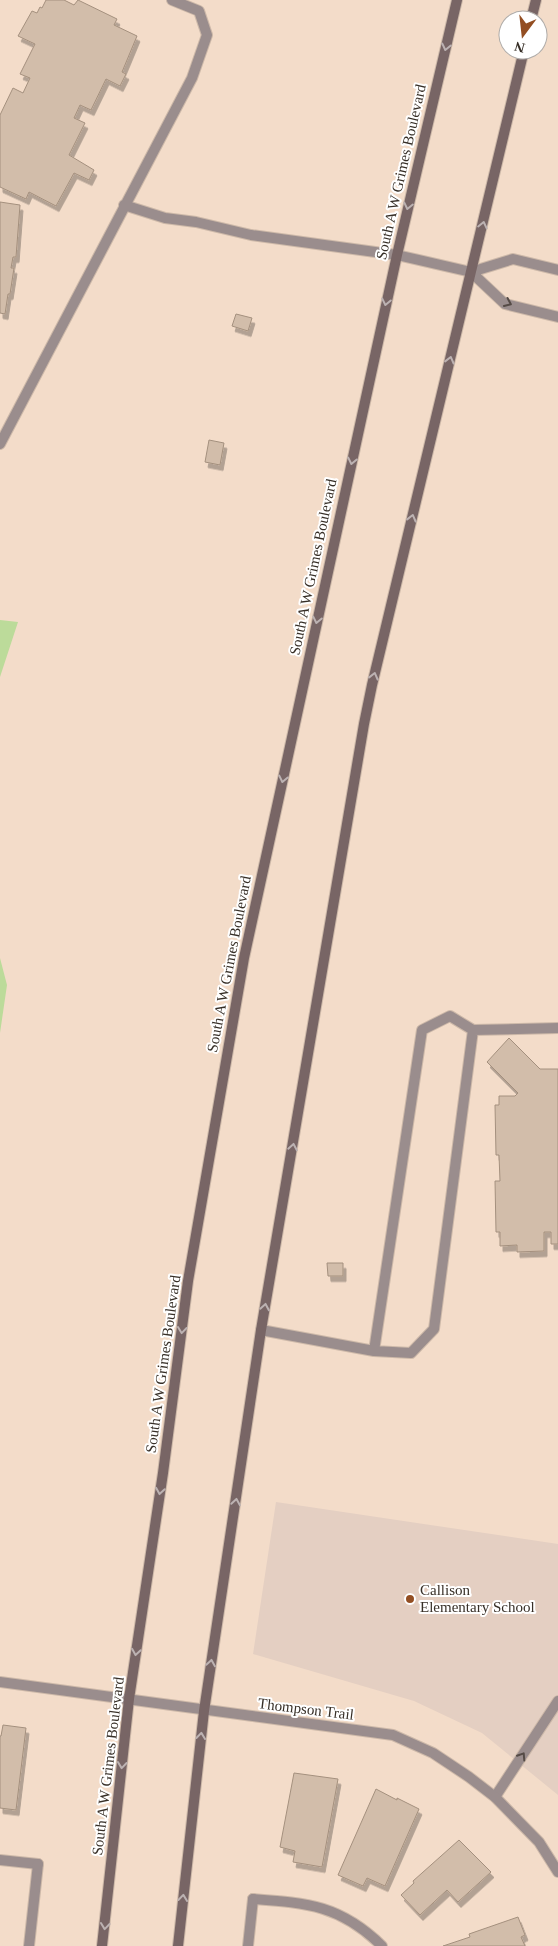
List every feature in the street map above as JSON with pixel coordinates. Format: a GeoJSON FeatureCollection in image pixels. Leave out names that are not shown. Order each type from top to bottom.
{"type":"FeatureCollection","features":[{"type":"Feature","properties":{"kind":"main road","name":"South A W Grimes Boulevard"},"geometry":{"type":"LineString","coordinates":[[102,1946],[129,1699],[162,1483],[188,1282],[244,958],[397,255],[457,0]]}},
{"type":"Feature","properties":{"kind":"main road"},"geometry":{"type":"LineString","coordinates":[[178,1946],[204,1711],[261,1330],[372,685],[522,60]]}},
{"type":"Feature","properties":{"kind":"street"},"geometry":{"type":"LineString","coordinates":[[0,444],[192,78],[207,35],[199,11],[172,0]]}},
{"type":"Feature","properties":{"kind":"street"},"geometry":{"type":"LineString","coordinates":[[124,206],[166,218],[196,222],[251,235],[397,255],[471,272],[513,259],[558,270]]}},
{"type":"Feature","properties":{"kind":"street"},"geometry":{"type":"LineString","coordinates":[[471,272],[505,304],[558,317]]}},
{"type":"Feature","properties":{"kind":"street"},"geometry":{"type":"LineString","coordinates":[[374,1351],[422,1030],[450,1016],[473,1030],[558,1028]]}},
{"type":"Feature","properties":{"kind":"street"},"geometry":{"type":"LineString","coordinates":[[261,1330],[374,1351],[411,1353],[434,1329],[473,1030]]}},
{"type":"Feature","properties":{"kind":"street","name":"Thompson Trail"},"geometry":{"type":"LineString","coordinates":[[0,1682],[393,1735],[432,1753],[469,1777],[495,1797],[539,1842],[558,1872]]}},
{"type":"Feature","properties":{"kind":"street"},"geometry":{"type":"LineString","coordinates":[[495,1797],[558,1701]]}},
{"type":"Feature","properties":{"kind":"street"},"geometry":{"type":"LineString","coordinates":[[0,1860],[38,1864],[29,1946]]}},
{"type":"Feature","properties":{"kind":"street"},"geometry":{"type":"LineString","coordinates":[[248,1946],[252,1900],[300,1903],[324,1908],[370,1934],[382,1946]]}},
{"type":"Feature","properties":{"kind":"shaded area","name":"Callison Elementary School"},"geometry":{"type":"Polygon","coordinates":[[[276,1502],[558,1544],[558,1795],[482,1733],[414,1701],[253,1654],[276,1502]]]}},
{"type":"Feature","properties":{"kind":"green space"},"geometry":{"type":"Polygon","coordinates":[[[0,620],[18,622],[0,677],[0,620]]]}},
{"type":"Feature","properties":{"kind":"green space"},"geometry":{"type":"Polygon","coordinates":[[[0,958],[7,985],[0,1033],[0,958]]]}},
{"type":"Feature","properties":{"kind":"building"},"geometry":{"type":"Polygon","coordinates":[[[46,0],[64,0],[74,5],[78,0],[117,19],[114,25],[137,36],[122,72],[126,74],[120,86],[106,79],[91,110],[80,105],[74,118],[85,123],[69,155],[94,170],[89,180],[74,173],[56,206],[29,192],[26,199],[0,187],[0,115],[13,88],[23,93],[30,78],[20,74],[35,44],[18,36],[32,11],[37,13],[46,0]]]}},
{"type":"Feature","properties":{"kind":"building"},"geometry":{"type":"Polygon","coordinates":[[[0,202],[20,205],[16,257],[13,257],[11,268],[14,268],[5,314],[0,313],[0,202]]]}},
{"type":"Feature","properties":{"kind":"building"},"geometry":{"type":"Polygon","coordinates":[[[236,314],[252,318],[248,331],[232,326],[236,314]]]}},
{"type":"Feature","properties":{"kind":"building"},"geometry":{"type":"Polygon","coordinates":[[[209,440],[224,443],[220,465],[205,462],[209,440]]]}},
{"type":"Feature","properties":{"kind":"building"},"geometry":{"type":"Polygon","coordinates":[[[509,1038],[540,1069],[558,1069],[558,1244],[551,1244],[551,1232],[544,1232],[544,1251],[517,1252],[517,1245],[500,1246],[500,1232],[496,1232],[495,1181],[500,1181],[499,1155],[496,1155],[495,1105],[499,1105],[499,1096],[515,1096],[518,1093],[487,1062],[509,1038]]]}},
{"type":"Feature","properties":{"kind":"building"},"geometry":{"type":"Polygon","coordinates":[[[327,1263],[343,1263],[343,1276],[328,1276],[327,1263]]]}},
{"type":"Feature","properties":{"kind":"building"},"geometry":{"type":"Polygon","coordinates":[[[3,1725],[26,1728],[16,1810],[0,1808],[0,1736],[3,1725]]]}},
{"type":"Feature","properties":{"kind":"building"},"geometry":{"type":"Polygon","coordinates":[[[294,1773],[338,1779],[322,1867],[293,1862],[295,1851],[280,1847],[294,1773]]]}},
{"type":"Feature","properties":{"kind":"building"},"geometry":{"type":"Polygon","coordinates":[[[376,1789],[419,1809],[385,1886],[367,1878],[363,1886],[338,1875],[376,1789]]]}},
{"type":"Feature","properties":{"kind":"building"},"geometry":{"type":"Polygon","coordinates":[[[459,1840],[491,1872],[458,1902],[447,1890],[420,1915],[401,1895],[414,1883],[413,1881],[459,1840]]]}},
{"type":"Feature","properties":{"kind":"building"},"geometry":{"type":"Polygon","coordinates":[[[518,1917],[525,1935],[521,1937],[525,1946],[443,1946],[470,1937],[469,1934],[518,1917]]]}},
{"type":"Feature","properties":{"kind":"place","name":"Callison Elementary School"},"geometry":{"type":"Point","coordinates":[410,1599]}}]}
